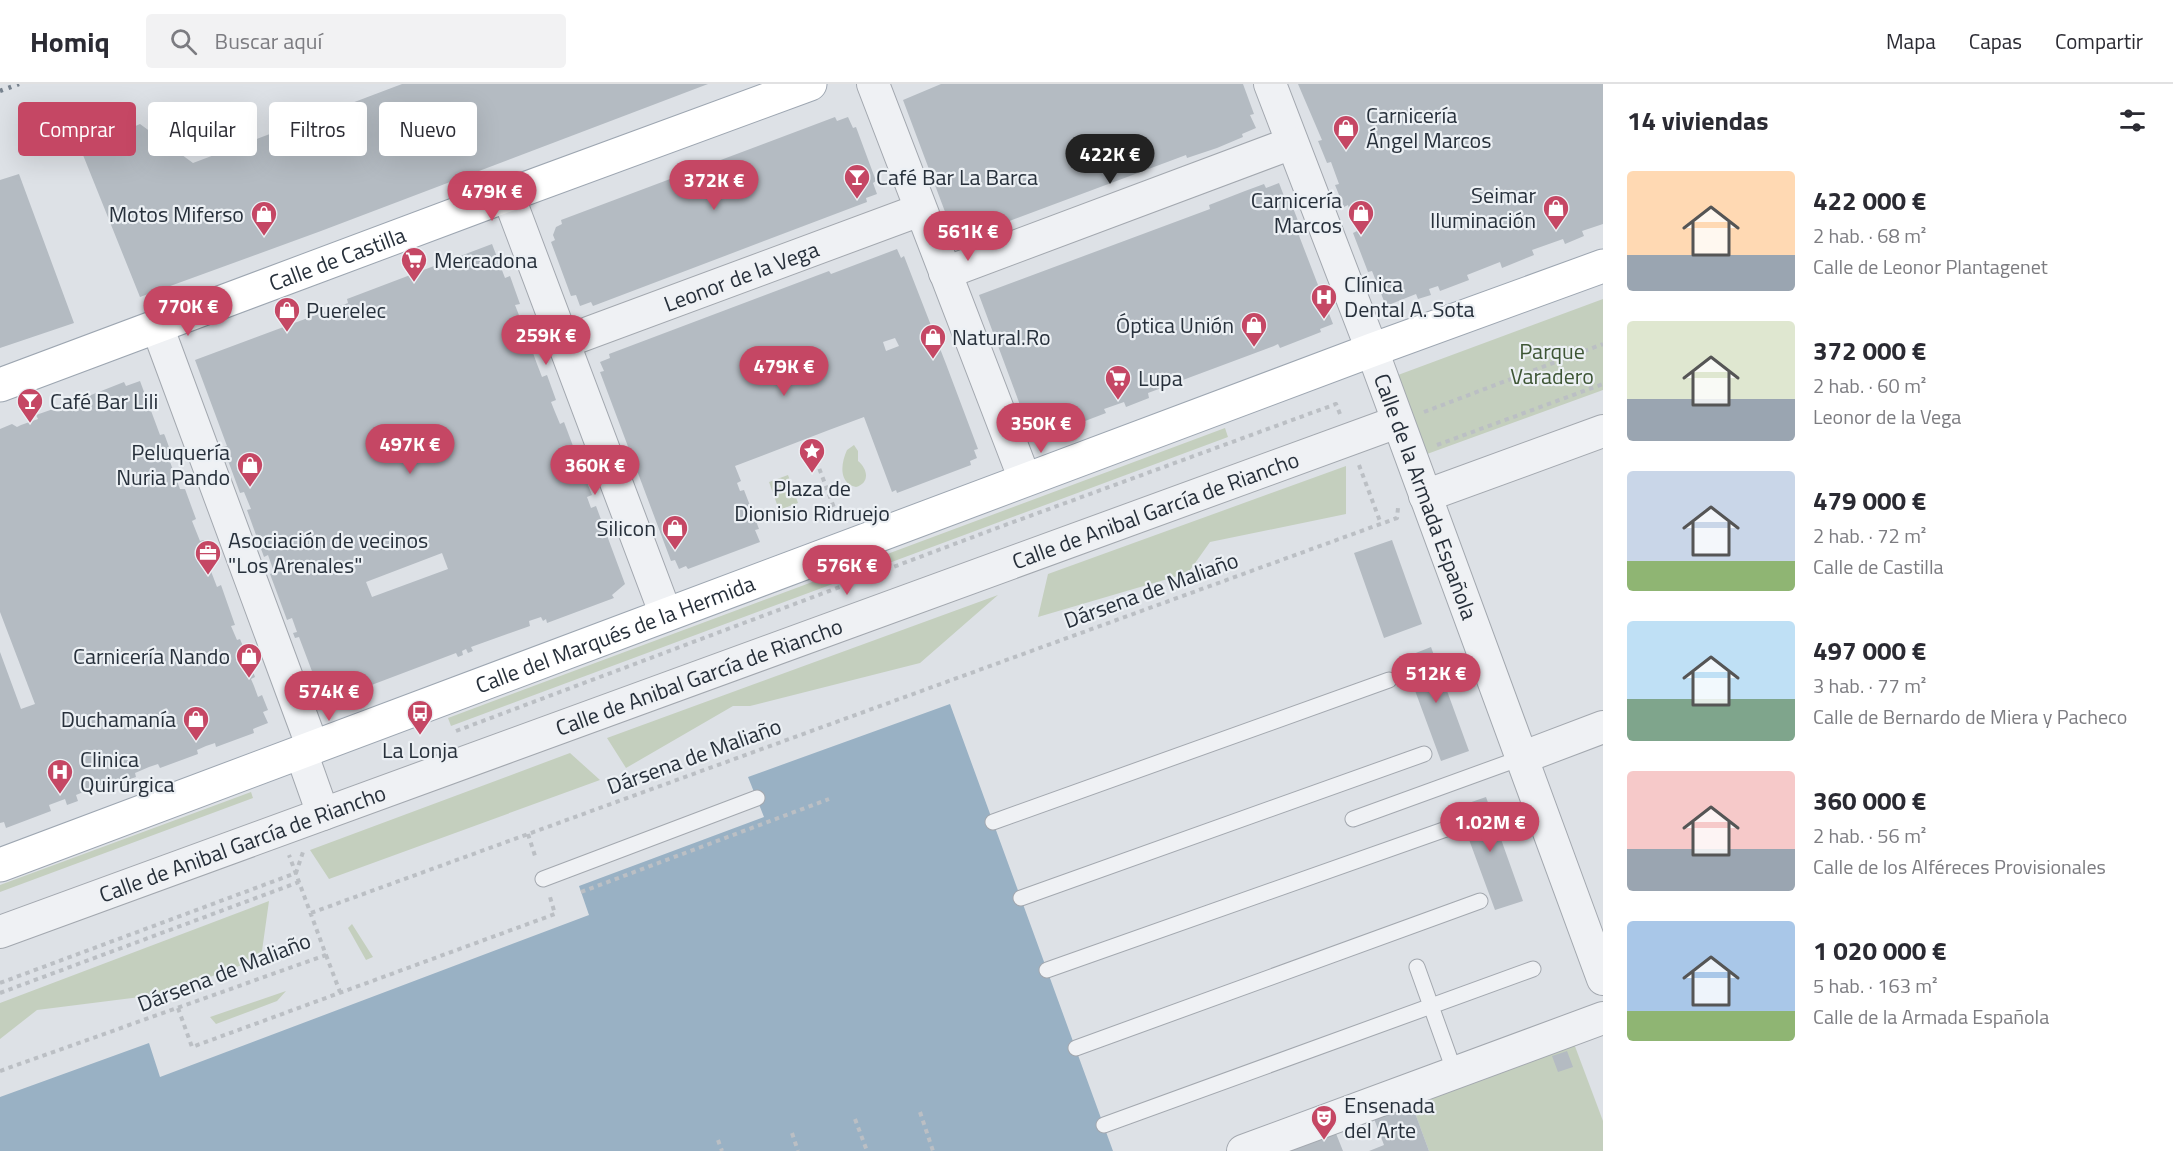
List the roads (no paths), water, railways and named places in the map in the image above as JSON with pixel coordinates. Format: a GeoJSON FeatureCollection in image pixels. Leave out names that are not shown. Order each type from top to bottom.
{"type":"FeatureCollection","features":[{"type":"Feature","properties":{"kind":"main road","name":"Calle de Castilla"},"geometry":{"type":"LineString","coordinates":[[0,385],[810,84]]}},
{"type":"Feature","properties":{"kind":"main road","name":"Calle del Marqués de la Hermida"},"geometry":{"type":"LineString","coordinates":[[0,865],[1024,480],[1603,266]]}},
{"type":"Feature","properties":{"kind":"street"},"geometry":{"type":"LineString","coordinates":[[873,84],[1024,480]]}},
{"type":"Feature","properties":{"kind":"street","name":"Calle de la Armada Española"},"geometry":{"type":"LineString","coordinates":[[1269,84],[1372,350],[1397,422],[1411,501],[1521,758],[1603,979]]}},
{"type":"Feature","properties":{"kind":"street"},"geometry":{"type":"LineString","coordinates":[[945,273],[1292,143]]}},
{"type":"Feature","properties":{"kind":"street"},"geometry":{"type":"LineString","coordinates":[[508,195],[666,615]]}},
{"type":"Feature","properties":{"kind":"street","name":"Leonor de la Vega"},"geometry":{"type":"LineString","coordinates":[[564,342],[920,210]]}},
{"type":"Feature","properties":{"kind":"street"},"geometry":{"type":"LineString","coordinates":[[1571,278],[1603,273]]}},
{"type":"Feature","properties":{"kind":"street"},"geometry":{"type":"LineString","coordinates":[[157,326],[307,750],[323,814]]}},
{"type":"Feature","properties":{"kind":"street","name":"Calle de Anibal García de Riancho"},"geometry":{"type":"LineString","coordinates":[[0,932],[1397,422]]}},
{"type":"Feature","properties":{"kind":"street"},"geometry":{"type":"LineString","coordinates":[[1411,501],[1603,431]]}},
{"type":"Feature","properties":{"kind":"street"},"geometry":{"type":"LineString","coordinates":[[1521,758],[1603,727]]}},
{"type":"Feature","properties":{"kind":"street"},"geometry":{"type":"LineString","coordinates":[[1243,1151],[1603,1018]]}},
{"type":"Feature","properties":{"kind":"lane"},"geometry":{"type":"LineString","coordinates":[[993,822],[1389,680]]}},
{"type":"Feature","properties":{"kind":"lane"},"geometry":{"type":"LineString","coordinates":[[1021,898],[1424,754]]}},
{"type":"Feature","properties":{"kind":"lane"},"geometry":{"type":"LineString","coordinates":[[1353,819],[1521,758]]}},
{"type":"Feature","properties":{"kind":"lane"},"geometry":{"type":"LineString","coordinates":[[543,879],[757,798]]}},
{"type":"Feature","properties":{"kind":"lane"},"geometry":{"type":"LineString","coordinates":[[1047,970],[1449,828]]}},
{"type":"Feature","properties":{"kind":"lane"},"geometry":{"type":"LineString","coordinates":[[1076,1048],[1480,901]]}},
{"type":"Feature","properties":{"kind":"lane"},"geometry":{"type":"LineString","coordinates":[[1417,967],[1455,1073]]}},
{"type":"Feature","properties":{"kind":"lane"},"geometry":{"type":"LineString","coordinates":[[1104,1125],[1533,969]]}},
{"type":"Feature","properties":{"kind":"water"},"geometry":{"type":"Polygon","coordinates":[[[950,704],[1113,1151],[0,1151],[0,1097],[149,1043],[160,1077],[589,915],[579,886],[764,817],[748,777],[950,704]]]}},
{"type":"Feature","properties":{"kind":"railway"},"geometry":{"type":"LineString","coordinates":[[0,91],[19,84]]}},
{"type":"Feature","properties":{"kind":"place","name":"Carnicería Ángel Marcos"},"geometry":{"type":"Point","coordinates":[1346,151]}},
{"type":"Feature","properties":{"kind":"place","name":"Café Bar La Barca"},"geometry":{"type":"Point","coordinates":[857,200]}},
{"type":"Feature","properties":{"kind":"place","name":"Seimar Iluminación"},"geometry":{"type":"Point","coordinates":[1556,231]}},
{"type":"Feature","properties":{"kind":"place","name":"Carnicería Marcos"},"geometry":{"type":"Point","coordinates":[1361,236]}},
{"type":"Feature","properties":{"kind":"place","name":"Motos Miferso"},"geometry":{"type":"Point","coordinates":[264,237]}},
{"type":"Feature","properties":{"kind":"place","name":"Mercadona"},"geometry":{"type":"Point","coordinates":[414,283]}},
{"type":"Feature","properties":{"kind":"place","name":"Clínica Dental A. Sota"},"geometry":{"type":"Point","coordinates":[1324,320]}},
{"type":"Feature","properties":{"kind":"place","name":"Puerelec"},"geometry":{"type":"Point","coordinates":[287,333]}},
{"type":"Feature","properties":{"kind":"place","name":"Óptica Unión"},"geometry":{"type":"Point","coordinates":[1254,348]}},
{"type":"Feature","properties":{"kind":"place","name":"Natural.Ro"},"geometry":{"type":"Point","coordinates":[933,360]}},
{"type":"Feature","properties":{"kind":"place","name":"Lupa"},"geometry":{"type":"Point","coordinates":[1118,401]}},
{"type":"Feature","properties":{"kind":"place","name":"Café Bar Lili"},"geometry":{"type":"Point","coordinates":[30,424]}},
{"type":"Feature","properties":{"kind":"place","name":"Plaza de Dionisio Ridruejo"},"geometry":{"type":"Point","coordinates":[812,474]}},
{"type":"Feature","properties":{"kind":"place","name":"Peluquería Nuria Pando"},"geometry":{"type":"Point","coordinates":[250,488]}},
{"type":"Feature","properties":{"kind":"place","name":"Silicon"},"geometry":{"type":"Point","coordinates":[675,551]}},
{"type":"Feature","properties":{"kind":"place","name":"Asociación de vecinos \"Los Arenales\""},"geometry":{"type":"Point","coordinates":[208,576]}},
{"type":"Feature","properties":{"kind":"place","name":"Carnicería Nando"},"geometry":{"type":"Point","coordinates":[249,679]}},
{"type":"Feature","properties":{"kind":"place","name":"La Lonja"},"geometry":{"type":"Point","coordinates":[420,736]}},
{"type":"Feature","properties":{"kind":"place","name":"Duchamanía"},"geometry":{"type":"Point","coordinates":[196,742]}},
{"type":"Feature","properties":{"kind":"place","name":"Clinica Quirúrgica"},"geometry":{"type":"Point","coordinates":[60,795]}},
{"type":"Feature","properties":{"kind":"place","name":"Ensenada del Arte"},"geometry":{"type":"Point","coordinates":[1324,1141]}},
{"type":"Feature","properties":{"kind":"park label","name":"Parque Varadero"},"geometry":{"type":"Point","coordinates":[1552,364]}}]}
